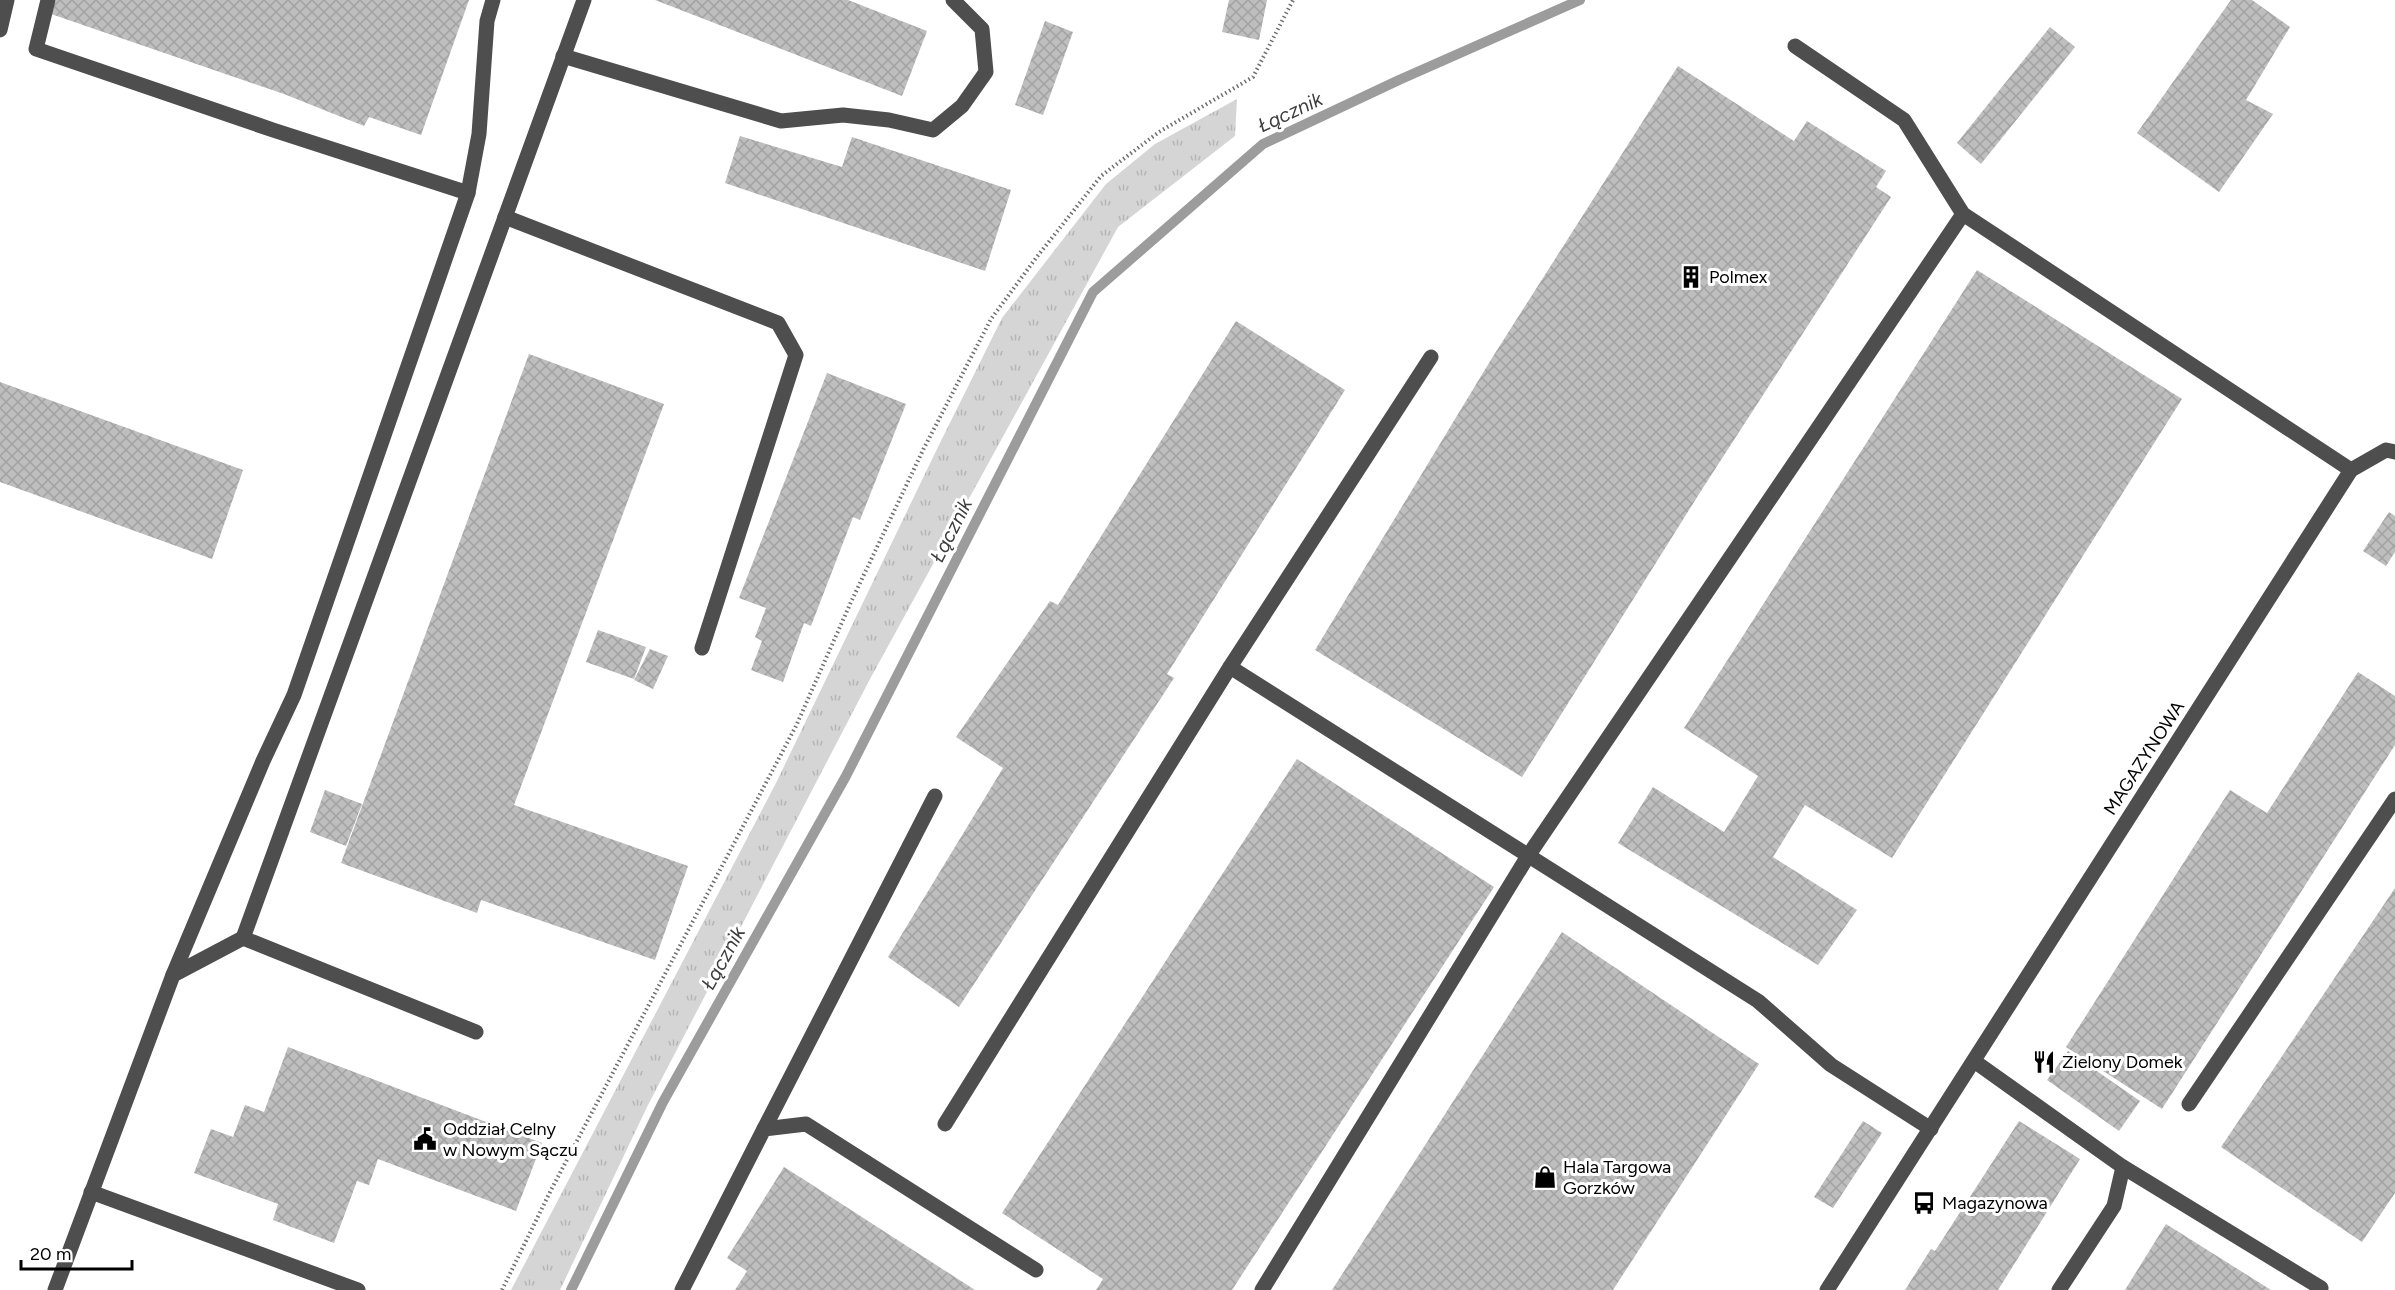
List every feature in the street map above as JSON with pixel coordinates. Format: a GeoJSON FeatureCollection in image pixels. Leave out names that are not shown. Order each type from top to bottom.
{"type":"FeatureCollection","features":[{"type":"Feature","properties":{"kind":"street"},"geometry":{"type":"LineString","coordinates":[[0,30],[7,0]]}},
{"type":"Feature","properties":{"kind":"street"},"geometry":{"type":"LineString","coordinates":[[48,0],[36,49],[273,130],[468,193]]}},
{"type":"Feature","properties":{"kind":"street"},"geometry":{"type":"LineString","coordinates":[[55,1290],[173,975],[263,761],[294,695],[468,193],[479,135],[487,21],[493,0]]}},
{"type":"Feature","properties":{"kind":"street"},"geometry":{"type":"LineString","coordinates":[[173,975],[243,938],[584,0]]}},
{"type":"Feature","properties":{"kind":"street"},"geometry":{"type":"LineString","coordinates":[[563,56],[782,121],[843,115],[889,120],[933,130],[962,106],[986,72],[982,29],[953,0]]}},
{"type":"Feature","properties":{"kind":"street"},"geometry":{"type":"LineString","coordinates":[[1795,46],[1904,120],[1963,214],[2351,470]]}},
{"type":"Feature","properties":{"kind":"street"},"geometry":{"type":"LineString","coordinates":[[1262,1290],[1528,856],[1963,214]]}},
{"type":"Feature","properties":{"kind":"street"},"geometry":{"type":"LineString","coordinates":[[505,217],[778,323],[796,355],[702,648]]}},
{"type":"Feature","properties":{"kind":"street"},"geometry":{"type":"LineString","coordinates":[[945,1124],[1230,667],[1431,357]]}},
{"type":"Feature","properties":{"kind":"street","name":"MAGAZYNOWA"},"geometry":{"type":"LineString","coordinates":[[1827,1290],[2351,470],[2386,450],[2395,452]]}},
{"type":"Feature","properties":{"kind":"street"},"geometry":{"type":"LineString","coordinates":[[1230,667],[1758,1000],[1831,1065],[1931,1129]]}},
{"type":"Feature","properties":{"kind":"street"},"geometry":{"type":"LineString","coordinates":[[682,1290],[935,796]]}},
{"type":"Feature","properties":{"kind":"street"},"geometry":{"type":"LineString","coordinates":[[2190,1104],[2395,799]]}},
{"type":"Feature","properties":{"kind":"street"},"geometry":{"type":"LineString","coordinates":[[243,938],[476,1032]]}},
{"type":"Feature","properties":{"kind":"street"},"geometry":{"type":"LineString","coordinates":[[1974,1061],[2123,1167],[2321,1288]]}},
{"type":"Feature","properties":{"kind":"street"},"geometry":{"type":"LineString","coordinates":[[764,1129],[806,1124],[1036,1270]]}},
{"type":"Feature","properties":{"kind":"street"},"geometry":{"type":"LineString","coordinates":[[2059,1290],[2114,1206],[2123,1167]]}},
{"type":"Feature","properties":{"kind":"street"},"geometry":{"type":"LineString","coordinates":[[91,1192],[358,1290]]}},
{"type":"Feature","properties":{"kind":"path"},"geometry":{"type":"LineString","coordinates":[[502,1290],[557,1180],[796,726],[851,602],[924,448],[991,319],[1101,176],[1160,132],[1253,77],[1293,0]]}},
{"type":"Feature","properties":{"kind":"green space"},"geometry":{"type":"Polygon","coordinates":[[[1237,99],[1235,136],[1118,227],[870,679],[647,1107],[560,1290],[511,1290],[776,783],[1002,318],[1106,184],[1155,144],[1237,99]]]}},
{"type":"Feature","properties":{"kind":"building"},"geometry":{"type":"Polygon","coordinates":[[[56,0],[469,0],[421,135],[369,117],[364,126],[284,94],[51,14],[56,0]]]}},
{"type":"Feature","properties":{"kind":"building"},"geometry":{"type":"Polygon","coordinates":[[[655,0],[848,0],[927,31],[902,96],[655,0]]]}},
{"type":"Feature","properties":{"kind":"building"},"geometry":{"type":"Polygon","coordinates":[[[1229,0],[1267,0],[1259,40],[1222,32],[1229,0]]]}},
{"type":"Feature","properties":{"kind":"building"},"geometry":{"type":"Polygon","coordinates":[[[2231,0],[2252,0],[2290,27],[2246,100],[2273,114],[2219,192],[2137,133],[2231,0]]]}},
{"type":"Feature","properties":{"kind":"building"},"geometry":{"type":"Polygon","coordinates":[[[1045,21],[1073,32],[1043,115],[1015,105],[1045,21]]]}},
{"type":"Feature","properties":{"kind":"building"},"geometry":{"type":"Polygon","coordinates":[[[2050,27],[2075,47],[1981,164],[1957,143],[2050,27]]]}},
{"type":"Feature","properties":{"kind":"building"},"geometry":{"type":"Polygon","coordinates":[[[1678,66],[1794,141],[1807,121],[1886,171],[1876,187],[1891,197],[1699,494],[1522,777],[1315,650],[1492,358],[1678,66]]]}},
{"type":"Feature","properties":{"kind":"building"},"geometry":{"type":"Polygon","coordinates":[[[740,136],[842,167],[852,137],[1011,190],[985,271],[725,183],[740,136]]]}},
{"type":"Feature","properties":{"kind":"building"},"geometry":{"type":"Polygon","coordinates":[[[1977,270],[2182,399],[1892,858],[1805,805],[1773,857],[1857,910],[1818,965],[1618,843],[1653,787],[1724,832],[1758,776],[1684,728],[1977,270]]]}},
{"type":"Feature","properties":{"kind":"building"},"geometry":{"type":"Polygon","coordinates":[[[1236,321],[1345,390],[1167,674],[1174,678],[959,1007],[888,957],[1003,768],[956,737],[1050,601],[1058,605],[1236,321]]]}},
{"type":"Feature","properties":{"kind":"building"},"geometry":{"type":"Polygon","coordinates":[[[529,354],[664,404],[514,805],[688,866],[655,960],[481,900],[477,913],[341,863],[529,354]]]}},
{"type":"Feature","properties":{"kind":"building"},"geometry":{"type":"Polygon","coordinates":[[[827,373],[906,404],[860,520],[853,517],[811,626],[804,623],[783,682],[751,670],[762,641],[755,637],[766,608],[739,598],[827,373]]]}},
{"type":"Feature","properties":{"kind":"building"},"geometry":{"type":"Polygon","coordinates":[[[0,382],[243,470],[212,559],[0,482],[0,382]]]}},
{"type":"Feature","properties":{"kind":"building"},"geometry":{"type":"Polygon","coordinates":[[[2389,512],[2395,516],[2395,552],[2386,566],[2363,551],[2389,512]]]}},
{"type":"Feature","properties":{"kind":"building"},"geometry":{"type":"Polygon","coordinates":[[[598,630],[646,647],[634,679],[586,662],[598,630]]]}},
{"type":"Feature","properties":{"kind":"building"},"geometry":{"type":"Polygon","coordinates":[[[650,649],[668,656],[653,689],[634,680],[650,649]]]}},
{"type":"Feature","properties":{"kind":"building"},"geometry":{"type":"Polygon","coordinates":[[[2358,672],[2395,696],[2395,745],[2162,1109],[2066,1047],[2230,790],[2267,813],[2358,672]]]}},
{"type":"Feature","properties":{"kind":"building"},"geometry":{"type":"Polygon","coordinates":[[[1297,759],[1494,887],[1232,1290],[1096,1290],[1103,1279],[1002,1213],[1297,759]]]}},
{"type":"Feature","properties":{"kind":"building"},"geometry":{"type":"Polygon","coordinates":[[[325,790],[362,804],[346,846],[310,832],[325,790]]]}},
{"type":"Feature","properties":{"kind":"building"},"geometry":{"type":"Polygon","coordinates":[[[2395,888],[2395,1193],[2362,1242],[2221,1147],[2395,888]]]}},
{"type":"Feature","properties":{"kind":"building","name":"Hala Targowa Gorzków"},"geometry":{"type":"Polygon","coordinates":[[[1562,932],[1759,1064],[1613,1290],[1332,1290],[1562,932]]]}},
{"type":"Feature","properties":{"kind":"building"},"geometry":{"type":"Polygon","coordinates":[[[288,1047],[542,1143],[516,1211],[378,1159],[369,1185],[357,1181],[334,1243],[273,1220],[278,1204],[194,1173],[211,1129],[233,1137],[245,1105],[264,1112],[288,1047]]]}},
{"type":"Feature","properties":{"kind":"building"},"geometry":{"type":"Polygon","coordinates":[[[2068,1051],[2140,1101],[2119,1131],[2047,1080],[2068,1051]]]}},
{"type":"Feature","properties":{"kind":"building"},"geometry":{"type":"Polygon","coordinates":[[[1863,1121],[1882,1133],[1833,1208],[1814,1197],[1863,1121]]]}},
{"type":"Feature","properties":{"kind":"building"},"geometry":{"type":"Polygon","coordinates":[[[2019,1121],[2080,1159],[1998,1290],[1905,1290],[1931,1249],[1935,1251],[2019,1121]]]}},
{"type":"Feature","properties":{"kind":"building"},"geometry":{"type":"Polygon","coordinates":[[[784,1167],[975,1290],[735,1290],[747,1271],[727,1258],[784,1167]]]}},
{"type":"Feature","properties":{"kind":"building"},"geometry":{"type":"Polygon","coordinates":[[[2166,1224],[2271,1290],[2125,1290],[2166,1224]]]}},
{"type":"Feature","properties":{"kind":"waterway","name":"Łącznik"},"geometry":{"type":"LineString","coordinates":[[571,1290],[663,1102],[846,776],[1093,292],[1263,144],[1399,80],[1580,0]]}},
{"type":"Feature","properties":{"kind":"place","name":"Polmex"},"geometry":{"type":"Point","coordinates":[1691,277]}},
{"type":"Feature","properties":{"kind":"place","name":"Zielony Domek"},"geometry":{"type":"Point","coordinates":[2044,1062]}},
{"type":"Feature","properties":{"kind":"place","name":"Oddział Celny w Nowym Sączu"},"geometry":{"type":"Point","coordinates":[425,1139]}},
{"type":"Feature","properties":{"kind":"place","name":"Hala Targowa Gorzków"},"geometry":{"type":"Point","coordinates":[1545,1177]}},
{"type":"Feature","properties":{"kind":"place","name":"Magazynowa"},"geometry":{"type":"Point","coordinates":[1924,1203]}}]}
